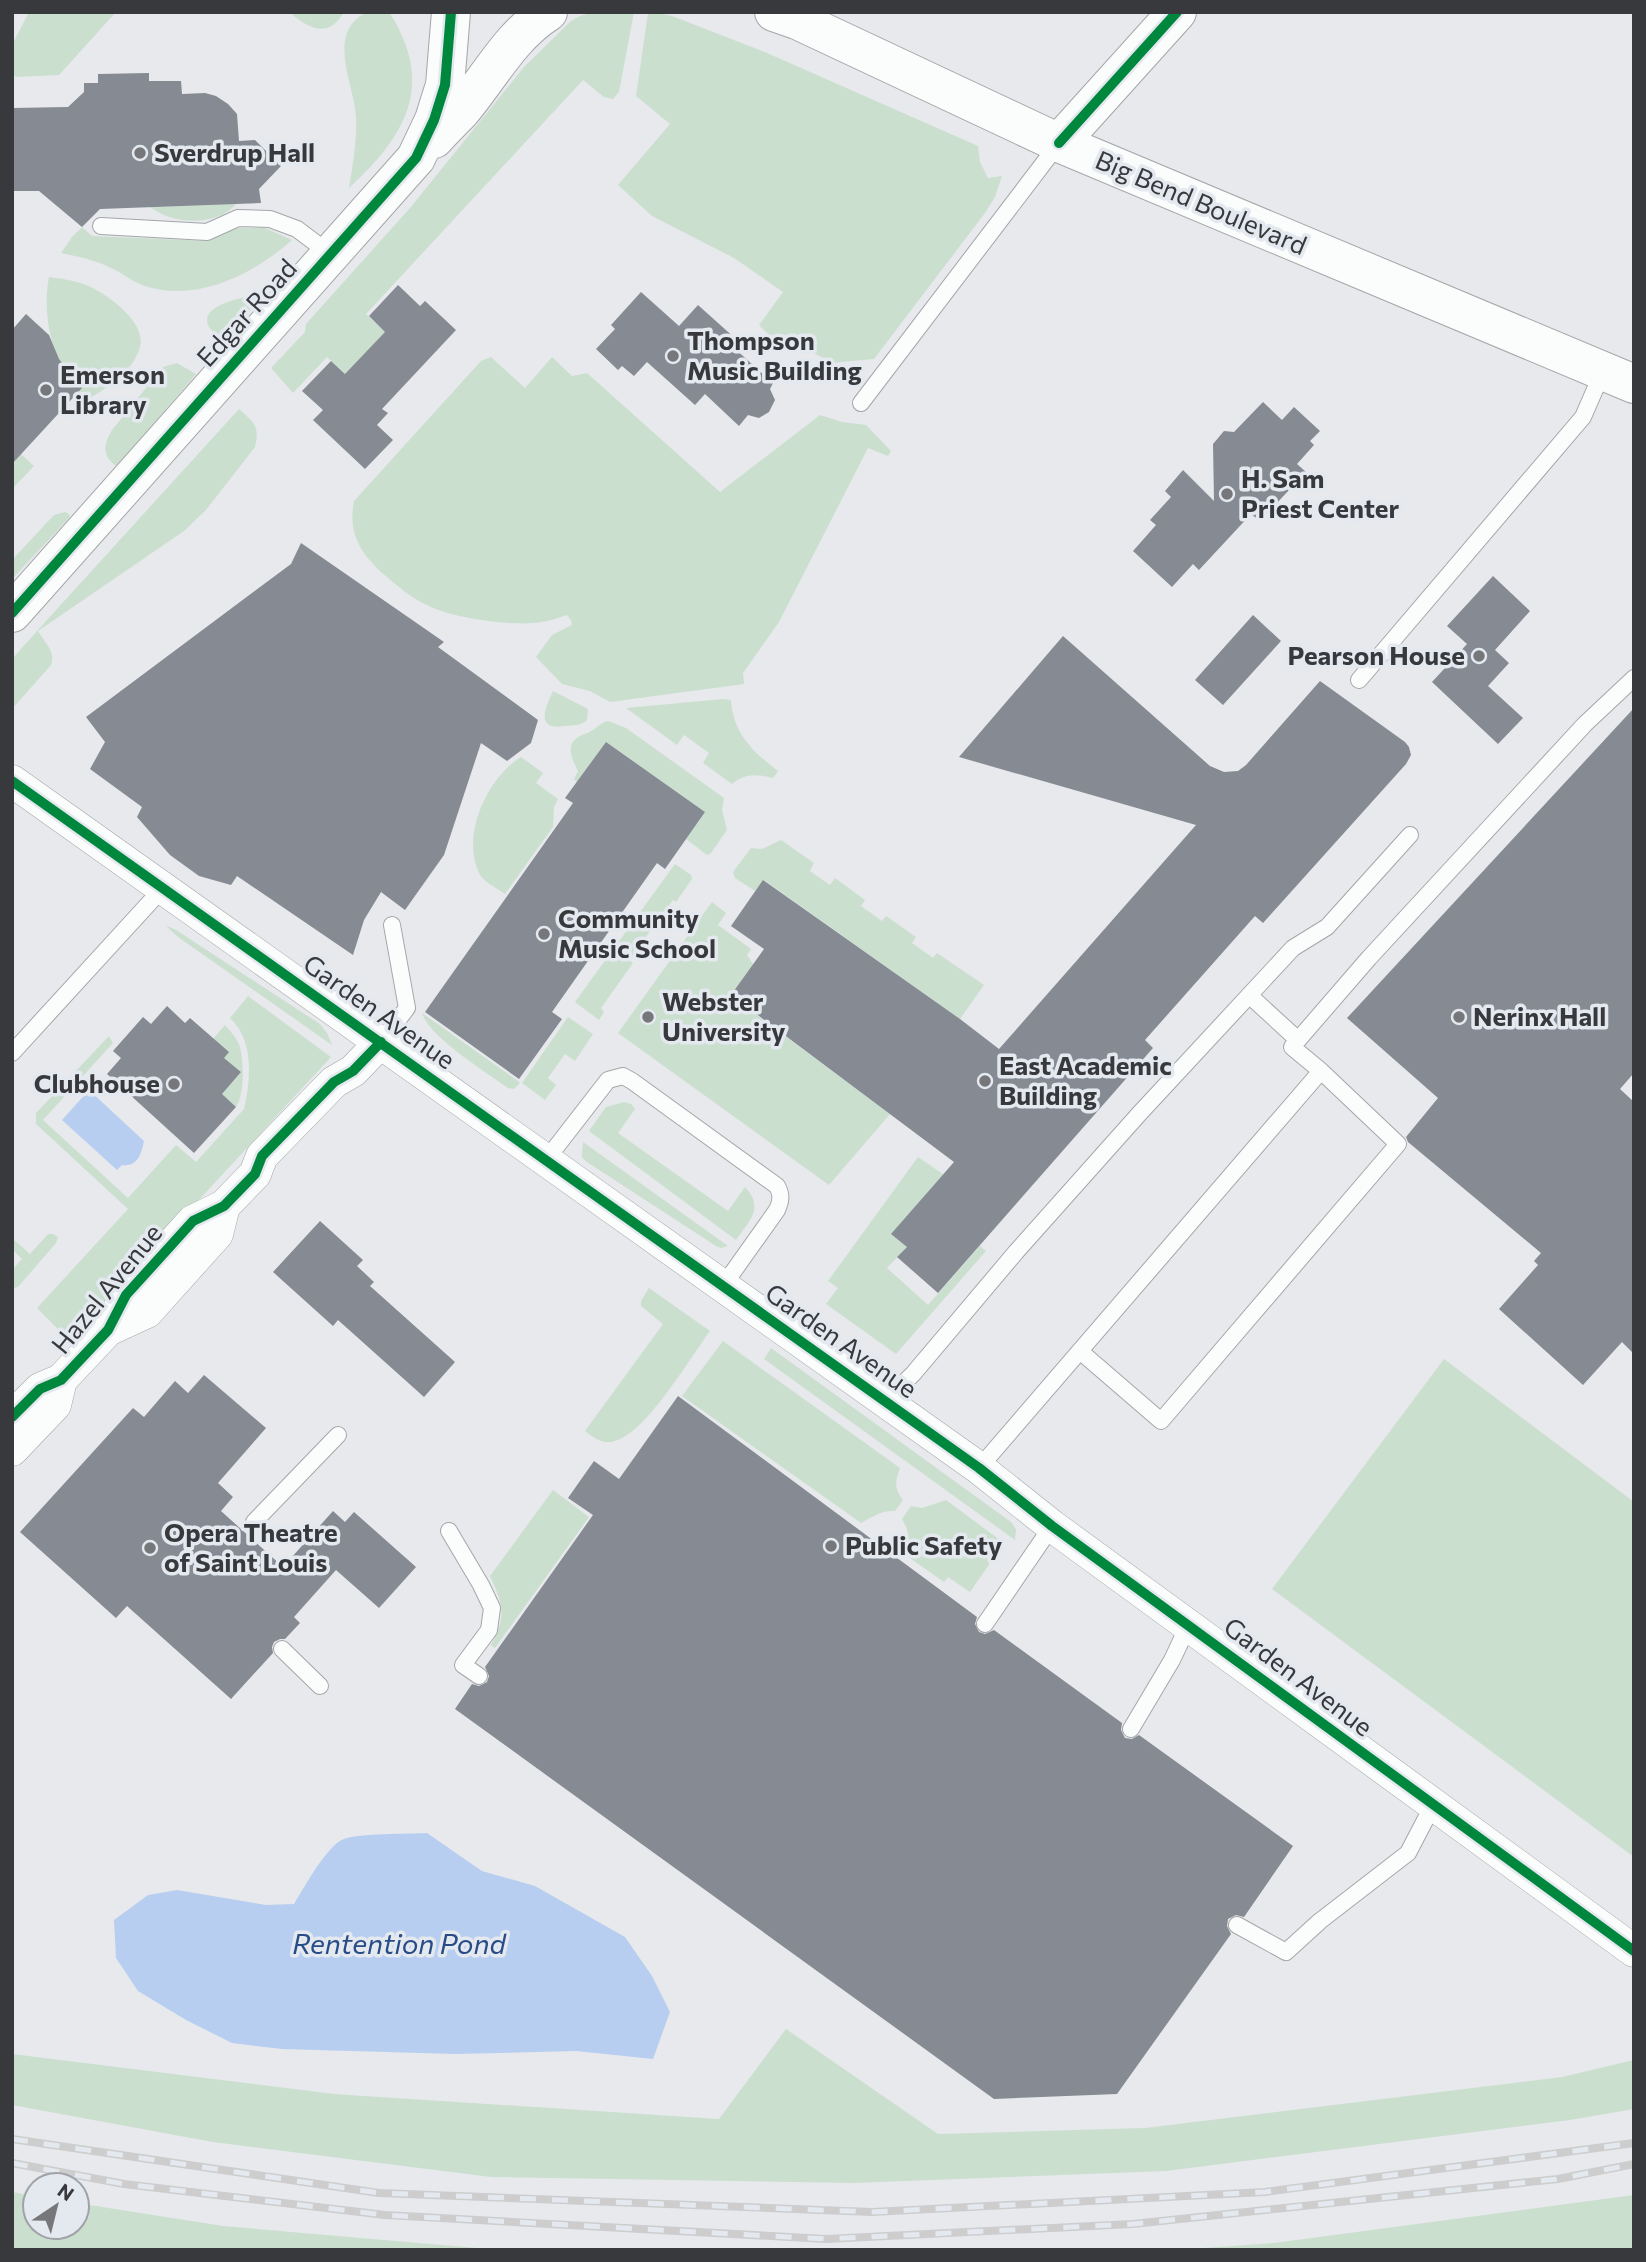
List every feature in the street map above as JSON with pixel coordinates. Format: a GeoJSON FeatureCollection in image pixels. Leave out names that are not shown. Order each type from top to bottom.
{"type":"FeatureCollection","features":[{"type":"Feature","properties":{"kind":"main road","name":"Edgar Road"},"geometry":{"type":"LineString","coordinates":[[12,613],[416,158],[434,120],[445,85],[451,12]]}},
{"type":"Feature","properties":{"kind":"main road"},"geometry":{"type":"LineString","coordinates":[[416,158],[461,110],[504,54],[537,19],[548,12]]}},
{"type":"Feature","properties":{"kind":"main road","name":"Big Bend Boulevard"},"geometry":{"type":"LineString","coordinates":[[774,12],[797,20],[1059,143],[1619,378]]}},
{"type":"Feature","properties":{"kind":"main road"},"geometry":{"type":"LineString","coordinates":[[1059,143],[1177,12]]}},
{"type":"Feature","properties":{"kind":"street","name":"Garden Avenue"},"geometry":{"type":"LineString","coordinates":[[12,781],[979,1468],[1052,1526],[1634,1951]]}},
{"type":"Feature","properties":{"kind":"street","name":"Hazel Avenue"},"geometry":{"type":"LineString","coordinates":[[12,1417],[40,1389],[61,1380],[108,1330],[126,1295],[192,1221],[224,1206],[255,1174],[262,1156],[334,1082],[353,1071],[381,1042]]}},
{"type":"Feature","properties":{"kind":"street","name":"Hazel Avenue"},"geometry":{"type":"LineString","coordinates":[[12,1450],[55,1405],[61,1380]]}},
{"type":"Feature","properties":{"kind":"lane"},"geometry":{"type":"LineString","coordinates":[[860,403],[1059,143]]}},
{"type":"Feature","properties":{"kind":"lane"},"geometry":{"type":"LineString","coordinates":[[101,226],[207,232],[237,218],[270,219],[297,229],[330,254]]}},
{"type":"Feature","properties":{"kind":"lane"},"geometry":{"type":"LineString","coordinates":[[1359,680],[1619,378]]}},
{"type":"Feature","properties":{"kind":"lane"},"geometry":{"type":"LineString","coordinates":[[1081,1352],[1161,1421],[1390,1154],[1398,1144],[1292,1047],[1369,958],[1566,744],[1634,678]]}},
{"type":"Feature","properties":{"kind":"lane"},"geometry":{"type":"LineString","coordinates":[[886,1401],[913,1374],[1016,1252],[1139,1114],[1293,948],[1327,927],[1410,835]]}},
{"type":"Feature","properties":{"kind":"lane"},"geometry":{"type":"LineString","coordinates":[[12,1053],[163,888]]}},
{"type":"Feature","properties":{"kind":"lane"},"geometry":{"type":"LineString","coordinates":[[381,1042],[407,1009],[392,925]]}},
{"type":"Feature","properties":{"kind":"lane"},"geometry":{"type":"LineString","coordinates":[[1250,995],[1298,1040]]}},
{"type":"Feature","properties":{"kind":"lane"},"geometry":{"type":"LineString","coordinates":[[979,1468],[1321,1072]]}},
{"type":"Feature","properties":{"kind":"lane"},"geometry":{"type":"LineString","coordinates":[[546,1160],[608,1080],[623,1076],[632,1081],[777,1186],[781,1194],[777,1210],[723,1286]]}},
{"type":"Feature","properties":{"kind":"lane"},"geometry":{"type":"LineString","coordinates":[[254,1521],[338,1434]]}},
{"type":"Feature","properties":{"kind":"lane"},"geometry":{"type":"LineString","coordinates":[[985,1624],[1052,1526]]}},
{"type":"Feature","properties":{"kind":"lane"},"geometry":{"type":"LineString","coordinates":[[449,1531],[492,1608],[489,1630],[463,1665],[479,1676]]}},
{"type":"Feature","properties":{"kind":"lane"},"geometry":{"type":"LineString","coordinates":[[1131,1729],[1172,1660],[1189,1624]]}},
{"type":"Feature","properties":{"kind":"lane"},"geometry":{"type":"LineString","coordinates":[[282,1649],[320,1686]]}},
{"type":"Feature","properties":{"kind":"lane"},"geometry":{"type":"LineString","coordinates":[[1237,1926],[1286,1952],[1320,1920],[1408,1853],[1433,1805]]}},
{"type":"Feature","properties":{"kind":"green space"},"geometry":{"type":"Polygon","coordinates":[[[29,12],[116,12],[59,75],[16,77],[12,74],[12,45],[29,12]]]}},
{"type":"Feature","properties":{"kind":"green space"},"geometry":{"type":"Polygon","coordinates":[[[289,12],[344,12],[338,21],[325,29],[303,23],[289,12]]]}},
{"type":"Feature","properties":{"kind":"green space"},"geometry":{"type":"Polygon","coordinates":[[[367,12],[389,12],[403,38],[411,63],[412,86],[408,108],[399,128],[386,148],[349,188],[356,117],[345,60],[345,45],[347,32],[354,21],[367,12]]]}},
{"type":"Feature","properties":{"kind":"green space"},"geometry":{"type":"Polygon","coordinates":[[[594,12],[634,12],[619,92],[613,99],[604,97],[583,80],[366,314],[390,336],[366,353],[350,378],[327,357],[293,393],[271,368],[305,332],[306,324],[410,208],[524,67],[571,21],[594,12]]]}},
{"type":"Feature","properties":{"kind":"green space"},"geometry":{"type":"Polygon","coordinates":[[[653,12],[672,16],[767,53],[978,146],[980,162],[988,178],[1002,176],[995,197],[985,213],[874,359],[832,363],[767,333],[759,325],[783,292],[734,258],[652,216],[618,185],[670,124],[636,96],[648,14],[653,12]]]}},
{"type":"Feature","properties":{"kind":"green space"},"geometry":{"type":"Polygon","coordinates":[[[237,203],[214,218],[196,221],[169,217],[149,207],[237,203]]]}},
{"type":"Feature","properties":{"kind":"green space"},"geometry":{"type":"Polygon","coordinates":[[[82,227],[92,236],[208,241],[231,229],[265,228],[292,240],[260,264],[224,282],[185,291],[165,290],[141,285],[97,262],[61,253],[82,227]]]}},
{"type":"Feature","properties":{"kind":"green space"},"geometry":{"type":"Polygon","coordinates":[[[49,277],[81,283],[104,295],[131,319],[141,337],[137,356],[126,371],[87,400],[66,374],[53,343],[47,310],[49,277]]]}},
{"type":"Feature","properties":{"kind":"green space"},"geometry":{"type":"Polygon","coordinates":[[[245,297],[261,297],[223,342],[208,325],[209,313],[220,305],[245,297]]]}},
{"type":"Feature","properties":{"kind":"green space"},"geometry":{"type":"Polygon","coordinates":[[[491,357],[525,388],[552,357],[572,376],[587,373],[720,492],[820,415],[842,422],[866,425],[891,451],[888,456],[868,448],[779,622],[743,673],[744,684],[610,702],[590,691],[562,684],[536,657],[552,635],[572,625],[567,615],[544,622],[516,623],[484,620],[439,610],[398,586],[367,556],[354,532],[354,501],[481,361],[491,357]]]}},
{"type":"Feature","properties":{"kind":"green space"},"geometry":{"type":"Polygon","coordinates":[[[177,363],[196,374],[117,467],[106,454],[107,441],[112,430],[163,367],[177,363]]]}},
{"type":"Feature","properties":{"kind":"green space"},"geometry":{"type":"Polygon","coordinates":[[[239,409],[255,425],[255,447],[206,510],[184,531],[38,631],[51,651],[51,665],[12,709],[12,659],[239,409]]]}},
{"type":"Feature","properties":{"kind":"green space"},"geometry":{"type":"Polygon","coordinates":[[[21,454],[34,466],[12,489],[12,464],[21,454]]]}},
{"type":"Feature","properties":{"kind":"green space"},"geometry":{"type":"Polygon","coordinates":[[[65,512],[70,517],[12,579],[12,560],[54,515],[65,512]]]}},
{"type":"Feature","properties":{"kind":"green space"},"geometry":{"type":"Polygon","coordinates":[[[553,691],[588,709],[587,720],[577,725],[549,725],[545,711],[553,691]]]}},
{"type":"Feature","properties":{"kind":"green space"},"geometry":{"type":"Polygon","coordinates":[[[731,700],[736,722],[746,741],[778,771],[773,778],[751,775],[732,784],[703,763],[709,753],[684,735],[677,745],[626,708],[731,700]]]}},
{"type":"Feature","properties":{"kind":"green space"},"geometry":{"type":"Polygon","coordinates":[[[608,721],[626,728],[724,798],[722,810],[727,830],[711,853],[707,855],[686,839],[705,812],[606,742],[577,782],[574,779],[578,771],[571,754],[573,741],[608,721]]]}},
{"type":"Feature","properties":{"kind":"green space"},"geometry":{"type":"Polygon","coordinates":[[[521,757],[543,773],[536,783],[558,799],[554,807],[553,827],[505,894],[479,873],[473,842],[475,825],[488,793],[509,766],[521,757]]]}},
{"type":"Feature","properties":{"kind":"green space"},"geometry":{"type":"Polygon","coordinates":[[[781,840],[814,863],[810,871],[830,885],[835,878],[865,900],[861,906],[882,921],[886,916],[916,937],[912,943],[933,958],[937,953],[984,985],[960,1019],[764,880],[755,891],[735,878],[733,872],[751,848],[762,849],[781,840]]]}},
{"type":"Feature","properties":{"kind":"green space"},"geometry":{"type":"Polygon","coordinates":[[[675,864],[691,875],[692,879],[676,902],[673,900],[629,960],[633,963],[601,1008],[604,1012],[599,1020],[575,1002],[675,864]]]}},
{"type":"Feature","properties":{"kind":"green space"},"geometry":{"type":"Polygon","coordinates":[[[712,902],[726,913],[718,925],[751,949],[747,955],[753,964],[731,996],[890,1114],[829,1185],[618,1033],[712,902]]]}},
{"type":"Feature","properties":{"kind":"green space"},"geometry":{"type":"Polygon","coordinates":[[[165,925],[320,1024],[332,1045],[178,937],[165,925]]]}},
{"type":"Feature","properties":{"kind":"green space"},"geometry":{"type":"Polygon","coordinates":[[[248,996],[331,1057],[74,1335],[69,1338],[65,1336],[37,1308],[128,1209],[36,1124],[36,1113],[109,1036],[113,1043],[43,1120],[128,1198],[176,1145],[196,1162],[244,1109],[249,1060],[243,1037],[230,1018],[248,996]]]}},
{"type":"Feature","properties":{"kind":"green space"},"geometry":{"type":"Polygon","coordinates":[[[422,1013],[520,1083],[514,1089],[508,1088],[473,1064],[435,1033],[422,1013]]]}},
{"type":"Feature","properties":{"kind":"green space"},"geometry":{"type":"Polygon","coordinates":[[[568,1017],[593,1034],[575,1061],[565,1054],[548,1078],[556,1085],[545,1100],[522,1083],[568,1017]]]}},
{"type":"Feature","properties":{"kind":"green space"},"geometry":{"type":"Polygon","coordinates":[[[225,1025],[238,1041],[241,1050],[243,1076],[236,1107],[222,1094],[241,1072],[224,1058],[213,1039],[225,1025]]]}},
{"type":"Feature","properties":{"kind":"green space"},"geometry":{"type":"Polygon","coordinates":[[[624,1102],[635,1109],[618,1133],[728,1211],[745,1187],[754,1201],[753,1214],[736,1240],[589,1131],[606,1107],[624,1102]]]}},
{"type":"Feature","properties":{"kind":"green space"},"geometry":{"type":"Polygon","coordinates":[[[583,1142],[728,1246],[716,1246],[587,1162],[582,1157],[583,1142]]]}},
{"type":"Feature","properties":{"kind":"green space"},"geometry":{"type":"Polygon","coordinates":[[[918,1157],[943,1174],[892,1234],[907,1247],[887,1268],[928,1305],[980,1246],[986,1251],[896,1354],[826,1304],[838,1288],[828,1281],[918,1157]]]}},
{"type":"Feature","properties":{"kind":"green space"},"geometry":{"type":"Polygon","coordinates":[[[48,1234],[58,1237],[56,1243],[18,1287],[13,1288],[12,1270],[22,1259],[12,1249],[12,1238],[30,1254],[48,1234]]]}},
{"type":"Feature","properties":{"kind":"green space"},"geometry":{"type":"Polygon","coordinates":[[[649,1288],[710,1331],[667,1393],[640,1424],[615,1441],[603,1441],[585,1431],[663,1324],[641,1306],[649,1288]]]}},
{"type":"Feature","properties":{"kind":"green space"},"geometry":{"type":"Polygon","coordinates":[[[723,1341],[900,1468],[896,1485],[903,1500],[895,1511],[881,1513],[861,1523],[682,1396],[723,1341]]]}},
{"type":"Feature","properties":{"kind":"green space"},"geometry":{"type":"Polygon","coordinates":[[[771,1348],[1011,1522],[1016,1529],[1015,1540],[764,1359],[771,1348]]]}},
{"type":"Feature","properties":{"kind":"green space"},"geometry":{"type":"Polygon","coordinates":[[[1444,1359],[1634,1502],[1634,1857],[1272,1589],[1444,1359]]]}},
{"type":"Feature","properties":{"kind":"green space"},"geometry":{"type":"Polygon","coordinates":[[[553,1490],[589,1517],[495,1648],[491,1645],[499,1626],[501,1610],[490,1576],[553,1490]]]}},
{"type":"Feature","properties":{"kind":"green space"},"geometry":{"type":"Polygon","coordinates":[[[946,1500],[1004,1543],[970,1592],[948,1577],[944,1582],[904,1554],[908,1536],[902,1519],[911,1506],[922,1508],[946,1500]]]}},
{"type":"Feature","properties":{"kind":"green space"},"geometry":{"type":"Polygon","coordinates":[[[786,2029],[938,2134],[1145,2128],[1562,2077],[1634,2060],[1634,2109],[1570,2120],[1166,2171],[852,2183],[491,2177],[213,2142],[12,2105],[12,2054],[334,2094],[719,2119],[786,2029]]]}},
{"type":"Feature","properties":{"kind":"green space"},"geometry":{"type":"Polygon","coordinates":[[[12,2192],[21,2194],[21,2241],[91,2241],[91,2205],[223,2226],[500,2250],[12,2250],[12,2192]]]}},
{"type":"Feature","properties":{"kind":"green space"},"geometry":{"type":"Polygon","coordinates":[[[1634,2195],[1634,2250],[1175,2250],[1274,2243],[1634,2195]]]}},
{"type":"Feature","properties":{"kind":"water"},"geometry":{"type":"Polygon","coordinates":[[[89,1090],[144,1141],[140,1155],[132,1164],[122,1165],[117,1170],[62,1120],[89,1090]]]}},
{"type":"Feature","properties":{"kind":"water","name":"Rentention Pond"},"geometry":{"type":"Polygon","coordinates":[[[427,1833],[482,1871],[535,1886],[625,1937],[652,1976],[670,2012],[653,2059],[576,2051],[455,2054],[282,2049],[232,2043],[186,2020],[138,1991],[116,1958],[114,1920],[148,1895],[177,1890],[266,1905],[294,1904],[323,1858],[344,1839],[427,1833]]]}},
{"type":"Feature","properties":{"kind":"building","name":"Sverdrup Hall"},"geometry":{"type":"Polygon","coordinates":[[[149,73],[149,81],[181,81],[182,94],[205,93],[216,96],[237,114],[239,141],[255,140],[281,166],[259,189],[261,203],[100,209],[82,227],[39,191],[12,191],[12,108],[68,107],[84,92],[84,83],[98,83],[98,74],[149,73]]]}},
{"type":"Feature","properties":{"kind":"building"},"geometry":{"type":"Polygon","coordinates":[[[398,285],[420,306],[425,301],[456,330],[382,409],[388,413],[377,425],[393,440],[365,469],[313,420],[323,410],[302,391],[331,361],[345,374],[385,332],[369,316],[398,285]]]}},
{"type":"Feature","properties":{"kind":"building","name":"Thompson Music Building"},"geometry":{"type":"Polygon","coordinates":[[[641,292],[679,326],[698,305],[737,340],[732,346],[773,383],[770,389],[775,400],[769,412],[759,418],[748,415],[739,426],[705,394],[695,405],[647,362],[634,376],[622,366],[618,370],[596,349],[615,329],[611,325],[641,292]]]}},
{"type":"Feature","properties":{"kind":"building","name":"Emerson Library"},"geometry":{"type":"Polygon","coordinates":[[[26,314],[49,335],[59,359],[82,388],[12,464],[12,330],[26,314]]]}},
{"type":"Feature","properties":{"kind":"building","name":"H. Sam Priest Center"},"geometry":{"type":"Polygon","coordinates":[[[1263,402],[1282,420],[1294,407],[1320,431],[1310,441],[1314,445],[1297,464],[1306,472],[1260,521],[1251,514],[1199,570],[1193,564],[1172,587],[1133,551],[1156,525],[1150,520],[1171,497],[1165,491],[1183,470],[1214,501],[1213,444],[1224,431],[1234,432],[1263,402]]]}},
{"type":"Feature","properties":{"kind":"building"},"geometry":{"type":"Polygon","coordinates":[[[301,543],[444,642],[438,647],[538,720],[531,743],[507,761],[481,743],[444,855],[405,910],[381,892],[364,920],[353,955],[237,876],[231,885],[199,876],[170,855],[137,817],[142,807],[90,769],[105,742],[86,717],[291,564],[301,543]]]}},
{"type":"Feature","properties":{"kind":"building","name":"Pearson House"},"geometry":{"type":"Polygon","coordinates":[[[1493,576],[1530,611],[1495,650],[1509,663],[1488,686],[1523,718],[1498,744],[1432,682],[1467,644],[1447,626],[1493,576]]]}},
{"type":"Feature","properties":{"kind":"building"},"geometry":{"type":"Polygon","coordinates":[[[1253,615],[1281,641],[1223,705],[1195,680],[1253,615]]]}},
{"type":"Feature","properties":{"kind":"building","name":"East Academic Building"},"geometry":{"type":"Polygon","coordinates":[[[1063,636],[1210,766],[1224,772],[1238,771],[1246,765],[1320,681],[1405,742],[1411,755],[1406,764],[1263,923],[1255,916],[1145,1040],[1153,1048],[938,1293],[897,1257],[907,1247],[891,1234],[954,1162],[731,995],[764,949],[731,926],[763,880],[999,1049],[1196,825],[959,757],[1063,636]]]}},
{"type":"Feature","properties":{"kind":"building"},"geometry":{"type":"Polygon","coordinates":[[[1634,708],[1634,1073],[1620,1089],[1634,1102],[1634,1354],[1622,1342],[1583,1385],[1499,1309],[1538,1265],[1534,1261],[1541,1253],[1408,1142],[1406,1137],[1438,1098],[1347,1018],[1634,708]]]}},
{"type":"Feature","properties":{"kind":"building","name":"Community Music School"},"geometry":{"type":"Polygon","coordinates":[[[606,742],[705,812],[665,869],[657,863],[552,1012],[562,1019],[519,1079],[425,1012],[573,803],[565,798],[606,742]]]}},
{"type":"Feature","properties":{"kind":"building","name":"Clubhouse"},"geometry":{"type":"Polygon","coordinates":[[[167,1006],[185,1023],[190,1018],[229,1052],[224,1058],[241,1072],[222,1094],[236,1107],[194,1153],[107,1074],[121,1058],[113,1051],[143,1017],[151,1024],[167,1006]]]}},
{"type":"Feature","properties":{"kind":"building"},"geometry":{"type":"Polygon","coordinates":[[[320,1221],[363,1260],[357,1266],[374,1282],[370,1286],[455,1362],[424,1397],[338,1320],[333,1326],[273,1272],[320,1221]]]}},
{"type":"Feature","properties":{"kind":"building","name":"Opera Theatre of Saint Louis"},"geometry":{"type":"Polygon","coordinates":[[[204,1375],[266,1428],[218,1483],[233,1497],[221,1511],[283,1567],[333,1511],[345,1522],[354,1512],[416,1567],[379,1608],[336,1570],[294,1617],[300,1623],[285,1639],[274,1642],[273,1653],[231,1699],[127,1606],[116,1618],[20,1532],[133,1408],[144,1417],[175,1381],[188,1393],[204,1375]]]}},
{"type":"Feature","properties":{"kind":"building"},"geometry":{"type":"Polygon","coordinates":[[[678,1396],[977,1617],[975,1624],[979,1632],[985,1634],[994,1630],[1122,1723],[1121,1730],[1125,1738],[1132,1739],[1139,1735],[1293,1846],[1244,1917],[1236,1915],[1228,1919],[1227,1926],[1231,1934],[1117,2094],[994,2099],[455,1709],[472,1684],[479,1686],[487,1682],[489,1676],[485,1667],[593,1515],[568,1498],[594,1461],[619,1479],[678,1396]]]}},
{"type":"Feature","properties":{"kind":"railway"},"geometry":{"type":"LineString","coordinates":[[12,2139],[379,2193],[872,2212],[1265,2192],[1634,2143]]}},
{"type":"Feature","properties":{"kind":"railway"},"geometry":{"type":"LineString","coordinates":[[12,2163],[124,2184],[385,2215],[826,2239],[1133,2224],[1558,2179],[1634,2164]]}},
{"type":"Feature","properties":{"kind":"cycle path"},"geometry":{"type":"LineString","coordinates":[[12,613],[416,158],[434,120],[445,85],[451,12]]}},
{"type":"Feature","properties":{"kind":"cycle path"},"geometry":{"type":"LineString","coordinates":[[1059,143],[1177,12]]}},
{"type":"Feature","properties":{"kind":"cycle path"},"geometry":{"type":"LineString","coordinates":[[12,781],[979,1468],[1052,1526],[1634,1951]]}},
{"type":"Feature","properties":{"kind":"cycle path"},"geometry":{"type":"LineString","coordinates":[[12,1417],[40,1389],[61,1380],[108,1330],[126,1295],[193,1221],[224,1206],[255,1174],[262,1156],[334,1082],[353,1071],[381,1042]]}},
{"type":"Feature","properties":{"kind":"place","name":"Sverdrup Hall"},"geometry":{"type":"Point","coordinates":[140,153]}},
{"type":"Feature","properties":{"kind":"place","name":"Thompson Music Building"},"geometry":{"type":"Point","coordinates":[673,356]}},
{"type":"Feature","properties":{"kind":"place","name":"Emerson Library"},"geometry":{"type":"Point","coordinates":[46,390]}},
{"type":"Feature","properties":{"kind":"place","name":"H. Sam Priest Center"},"geometry":{"type":"Point","coordinates":[1227,494]}},
{"type":"Feature","properties":{"kind":"place","name":"Pearson House"},"geometry":{"type":"Point","coordinates":[1479,656]}},
{"type":"Feature","properties":{"kind":"place","name":"Community Music School"},"geometry":{"type":"Point","coordinates":[544,934]}},
{"type":"Feature","properties":{"kind":"place","name":"Webster University"},"geometry":{"type":"Point","coordinates":[648,1017]}},
{"type":"Feature","properties":{"kind":"place","name":"Nerinx Hall"},"geometry":{"type":"Point","coordinates":[1459,1017]}},
{"type":"Feature","properties":{"kind":"place","name":"East Academic Building"},"geometry":{"type":"Point","coordinates":[985,1081]}},
{"type":"Feature","properties":{"kind":"place","name":"Clubhouse"},"geometry":{"type":"Point","coordinates":[174,1084]}},
{"type":"Feature","properties":{"kind":"place","name":"Public Safety"},"geometry":{"type":"Point","coordinates":[831,1546]}},
{"type":"Feature","properties":{"kind":"place","name":"Opera Theatre of Saint Louis"},"geometry":{"type":"Point","coordinates":[150,1548]}}]}
